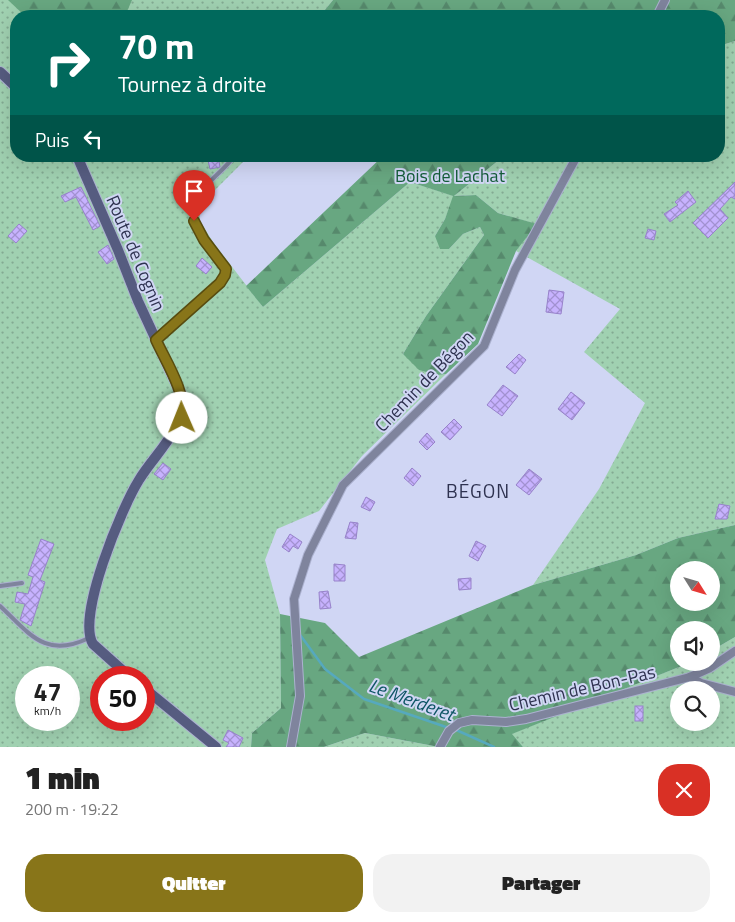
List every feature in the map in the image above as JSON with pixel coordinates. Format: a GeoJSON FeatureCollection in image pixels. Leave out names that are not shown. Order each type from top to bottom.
{"type":"FeatureCollection","features":[{"type":"Feature","properties":{"kind":"main road"},"geometry":{"type":"LineString","coordinates":[[0,72],[10,82]]}},
{"type":"Feature","properties":{"kind":"main road","name":"Route de Cognin"},"geometry":{"type":"LineString","coordinates":[[80,162],[181,394],[184,406],[182,418],[140,479],[118,521],[92,606],[88,628],[89,638]]}},
{"type":"Feature","properties":{"kind":"main road"},"geometry":{"type":"LineString","coordinates":[[89,638],[102,654],[116,666]]}},
{"type":"Feature","properties":{"kind":"main road"},"geometry":{"type":"LineString","coordinates":[[155,697],[216,747]]}},
{"type":"Feature","properties":{"kind":"street","name":"Chemin de Bégon"},"geometry":{"type":"LineString","coordinates":[[291,747],[300,696],[294,599],[308,555],[344,485],[484,346],[515,270],[574,162]]}},
{"type":"Feature","properties":{"kind":"street","name":"Chemin de Bon-Pas"},"geometry":{"type":"LineString","coordinates":[[440,747],[452,728],[472,720],[506,722],[526,719],[690,677],[717,664],[735,651]]}},
{"type":"Feature","properties":{"kind":"street"},"geometry":{"type":"LineString","coordinates":[[690,677],[701,684],[735,692]]}},
{"type":"Feature","properties":{"kind":"lane"},"geometry":{"type":"LineString","coordinates":[[156,340],[200,302],[225,275],[226,269],[197,228],[194,213],[197,198],[228,162]]}},
{"type":"Feature","properties":{"kind":"lane"},"geometry":{"type":"LineString","coordinates":[[0,586],[22,583]]}},
{"type":"Feature","properties":{"kind":"lane"},"geometry":{"type":"LineString","coordinates":[[0,606],[38,641],[51,646],[66,647],[89,638]]}},
{"type":"Feature","properties":{"kind":"green space"},"geometry":{"type":"Polygon","coordinates":[[[0,0],[333,0],[325,10],[10,10],[10,162],[243,162],[200,205],[200,221],[213,242],[263,307],[410,182],[454,196],[445,219],[435,236],[449,249],[463,234],[480,227],[484,235],[426,316],[403,354],[438,375],[446,374],[362,456],[319,511],[277,529],[265,560],[280,614],[281,708],[252,733],[251,747],[0,747],[0,0]]]}},
{"type":"Feature","properties":{"kind":"green space"},"geometry":{"type":"Polygon","coordinates":[[[8,0],[132,0],[128,10],[19,10],[8,0]]]}},
{"type":"Feature","properties":{"kind":"green space"},"geometry":{"type":"Polygon","coordinates":[[[333,0],[735,0],[735,41],[725,44],[725,10],[325,10],[333,0]]]}},
{"type":"Feature","properties":{"kind":"green space"},"geometry":{"type":"Polygon","coordinates":[[[735,41],[735,525],[678,538],[636,555],[533,585],[599,489],[645,403],[584,352],[620,309],[516,251],[536,224],[498,213],[476,195],[454,196],[496,162],[725,162],[725,44],[735,41]]]}},
{"type":"Feature","properties":{"kind":"green space","name":"Bois de Lachat"},"geometry":{"type":"Polygon","coordinates":[[[377,162],[496,162],[454,196],[476,195],[498,213],[537,224],[516,251],[478,344],[446,374],[438,375],[419,370],[403,354],[426,316],[484,235],[480,227],[463,234],[449,249],[440,249],[435,236],[445,219],[453,196],[410,182],[263,307],[246,286],[377,162]]]}},
{"type":"Feature","properties":{"kind":"green space"},"geometry":{"type":"Polygon","coordinates":[[[735,525],[735,637],[720,646],[720,621],[670,621],[670,671],[512,734],[523,747],[439,747],[365,733],[324,747],[251,747],[252,733],[281,708],[280,614],[325,623],[359,657],[533,585],[636,555],[678,538],[735,525]]]}},
{"type":"Feature","properties":{"kind":"green space"},"geometry":{"type":"Polygon","coordinates":[[[735,637],[735,747],[523,747],[511,734],[670,671],[720,671],[720,646],[735,637]]]}},
{"type":"Feature","properties":{"kind":"green space"},"geometry":{"type":"Polygon","coordinates":[[[365,733],[439,747],[324,747],[365,733]]]}},
{"type":"Feature","properties":{"kind":"building"},"geometry":{"type":"Polygon","coordinates":[[[208,162],[219,162],[220,167],[210,169],[208,162]]]}},
{"type":"Feature","properties":{"kind":"building"},"geometry":{"type":"Polygon","coordinates":[[[735,182],[735,199],[731,197],[720,209],[728,218],[708,238],[693,223],[735,182]]]}},
{"type":"Feature","properties":{"kind":"building"},"geometry":{"type":"Polygon","coordinates":[[[81,187],[100,226],[93,230],[76,197],[65,202],[61,196],[81,187]]]}},
{"type":"Feature","properties":{"kind":"building"},"geometry":{"type":"Polygon","coordinates":[[[688,191],[696,202],[670,222],[664,214],[678,205],[675,202],[688,191]]]}},
{"type":"Feature","properties":{"kind":"building"},"geometry":{"type":"Polygon","coordinates":[[[19,224],[27,231],[16,243],[8,236],[19,224]]]}},
{"type":"Feature","properties":{"kind":"building"},"geometry":{"type":"Polygon","coordinates":[[[648,229],[656,231],[654,240],[645,238],[648,229]]]}},
{"type":"Feature","properties":{"kind":"building"},"geometry":{"type":"Polygon","coordinates":[[[108,245],[114,259],[107,264],[98,252],[108,245]]]}},
{"type":"Feature","properties":{"kind":"building"},"geometry":{"type":"Polygon","coordinates":[[[202,258],[212,267],[206,274],[196,266],[202,258]]]}},
{"type":"Feature","properties":{"kind":"building"},"geometry":{"type":"Polygon","coordinates":[[[549,290],[564,292],[561,314],[546,312],[549,290]]]}},
{"type":"Feature","properties":{"kind":"building"},"geometry":{"type":"Polygon","coordinates":[[[519,354],[526,360],[515,374],[506,367],[519,354]]]}},
{"type":"Feature","properties":{"kind":"building"},"geometry":{"type":"Polygon","coordinates":[[[503,385],[518,396],[502,416],[487,405],[503,385]]]}},
{"type":"Feature","properties":{"kind":"building"},"geometry":{"type":"Polygon","coordinates":[[[571,392],[585,403],[572,420],[558,409],[571,392]]]}},
{"type":"Feature","properties":{"kind":"building"},"geometry":{"type":"Polygon","coordinates":[[[454,419],[462,427],[450,440],[441,432],[454,419]]]}},
{"type":"Feature","properties":{"kind":"building"},"geometry":{"type":"Polygon","coordinates":[[[427,433],[435,442],[427,450],[419,442],[427,433]]]}},
{"type":"Feature","properties":{"kind":"building"},"geometry":{"type":"Polygon","coordinates":[[[163,463],[171,469],[163,480],[154,474],[163,463]]]}},
{"type":"Feature","properties":{"kind":"building"},"geometry":{"type":"Polygon","coordinates":[[[412,468],[421,476],[413,486],[404,478],[412,468]]]}},
{"type":"Feature","properties":{"kind":"building"},"geometry":{"type":"Polygon","coordinates":[[[529,469],[542,479],[529,495],[516,485],[529,469]]]}},
{"type":"Feature","properties":{"kind":"building"},"geometry":{"type":"Polygon","coordinates":[[[366,497],[375,502],[370,511],[361,507],[366,497]]]}},
{"type":"Feature","properties":{"kind":"building"},"geometry":{"type":"Polygon","coordinates":[[[719,504],[730,506],[727,519],[715,519],[719,504]]]}},
{"type":"Feature","properties":{"kind":"building"},"geometry":{"type":"Polygon","coordinates":[[[350,522],[358,523],[356,539],[345,538],[350,522]]]}},
{"type":"Feature","properties":{"kind":"building"},"geometry":{"type":"Polygon","coordinates":[[[290,534],[302,542],[298,549],[293,546],[289,552],[282,547],[290,534]]]}},
{"type":"Feature","properties":{"kind":"building"},"geometry":{"type":"Polygon","coordinates":[[[41,539],[54,544],[40,580],[45,582],[31,626],[20,620],[25,604],[15,602],[17,592],[28,594],[33,577],[28,575],[41,539]]]}},
{"type":"Feature","properties":{"kind":"building"},"geometry":{"type":"Polygon","coordinates":[[[476,541],[486,546],[478,561],[469,556],[476,541]]]}},
{"type":"Feature","properties":{"kind":"building"},"geometry":{"type":"Polygon","coordinates":[[[334,564],[345,565],[345,581],[334,581],[334,564]]]}},
{"type":"Feature","properties":{"kind":"building"},"geometry":{"type":"Polygon","coordinates":[[[471,578],[471,589],[459,590],[458,579],[471,578]]]}},
{"type":"Feature","properties":{"kind":"building"},"geometry":{"type":"Polygon","coordinates":[[[328,591],[331,608],[320,609],[319,592],[328,591]]]}},
{"type":"Feature","properties":{"kind":"building"},"geometry":{"type":"Polygon","coordinates":[[[635,706],[643,706],[643,721],[635,721],[635,706]]]}},
{"type":"Feature","properties":{"kind":"building"},"geometry":{"type":"Polygon","coordinates":[[[228,730],[243,738],[239,747],[226,747],[229,743],[223,740],[228,730]]]}},
{"type":"Feature","properties":{"kind":"waterway","name":"Le Merderet"},"geometry":{"type":"LineString","coordinates":[[298,632],[325,669],[364,699],[449,728]]}},
{"type":"Feature","properties":{"kind":"waterway","name":"Le Merderet"},"geometry":{"type":"LineString","coordinates":[[454,729],[494,747]]}},
{"type":"Feature","properties":{"kind":"district","name":"BÉGON"},"geometry":{"type":"Point","coordinates":[478,490]}},
{"type":"Feature","properties":{"kind":"route"},"geometry":{"type":"LineString","coordinates":[[182,418],[184,406],[181,394],[156,340],[220,283],[226,269],[204,240],[194,221]]}}]}
